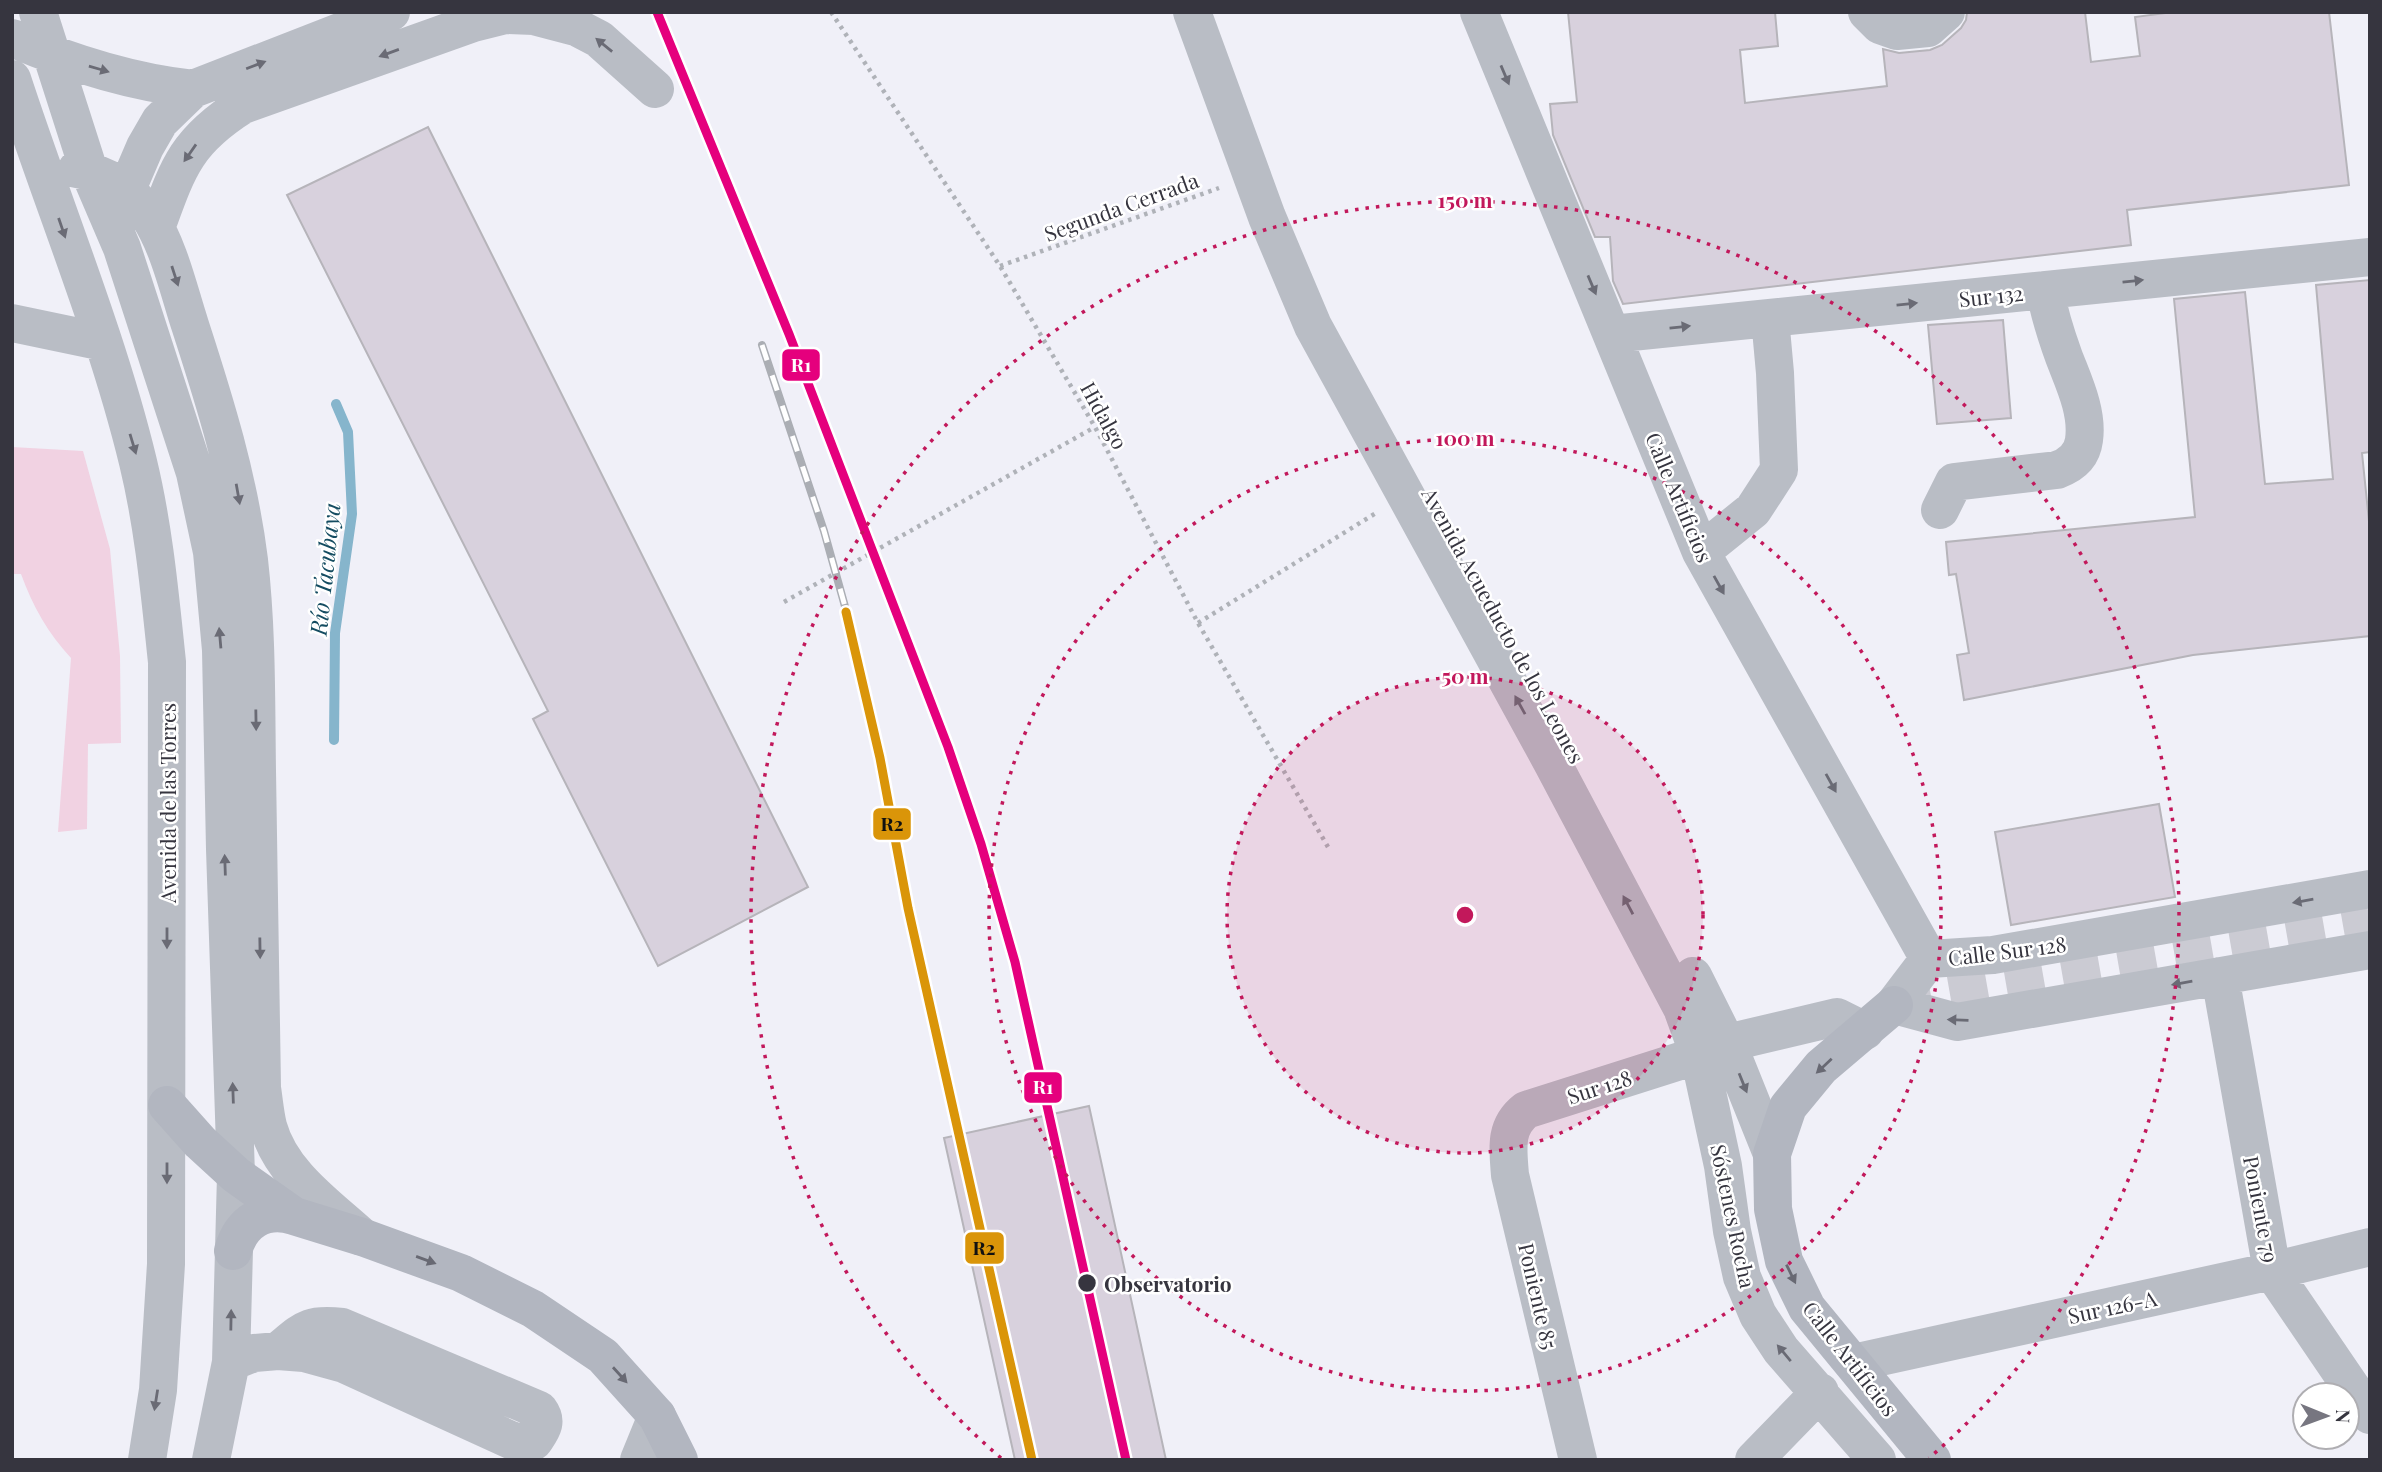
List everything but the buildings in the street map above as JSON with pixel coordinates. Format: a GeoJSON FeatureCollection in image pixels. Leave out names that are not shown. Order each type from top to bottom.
{"type":"FeatureCollection","features":[{"type":"Feature","properties":{"kind":"main road","name":"Calle Artificios"},"geometry":{"type":"LineString","coordinates":[[1894,1005],[1821,1067],[1788,1107],[1772,1154],[1773,1209],[1784,1261],[1807,1308],[1932,1460]]}},
{"type":"Feature","properties":{"kind":"main road"},"geometry":{"type":"LineString","coordinates":[[167,1105],[200,1142],[236,1175],[294,1216]]}},
{"type":"Feature","properties":{"kind":"main road"},"geometry":{"type":"LineString","coordinates":[[233,1251],[236,1238],[244,1227],[254,1219],[274,1212],[362,1237],[461,1273],[533,1308],[603,1356],[657,1416],[679,1460]]}},
{"type":"Feature","properties":{"kind":"street"},"geometry":{"type":"LineString","coordinates":[[38,12],[89,171],[122,248],[195,473],[212,552],[221,650],[236,1175],[230,1362],[215,1456]]}},
{"type":"Feature","properties":{"kind":"street"},"geometry":{"type":"LineString","coordinates":[[122,248],[127,189],[145,147],[160,121],[193,89],[391,12]]}},
{"type":"Feature","properties":{"kind":"street","name":"Avenida Acueducto de los Leones"},"geometry":{"type":"LineString","coordinates":[[1192,12],[1267,217],[1313,326],[1669,980],[1713,1049],[1772,1154]]}},
{"type":"Feature","properties":{"kind":"street","name":"Avenida Acueducto de los Leones"},"geometry":{"type":"LineString","coordinates":[[1217,12],[1333,318],[1576,750],[1713,1049]]}},
{"type":"Feature","properties":{"kind":"street","name":"Calle Artificios"},"geometry":{"type":"LineString","coordinates":[[1479,12],[1701,552],[1929,959]]}},
{"type":"Feature","properties":{"kind":"street"},"geometry":{"type":"LineString","coordinates":[[1867,12],[1880,25],[1897,31],[1914,31],[1928,28],[1947,12]]}},
{"type":"Feature","properties":{"kind":"street"},"geometry":{"type":"LineString","coordinates":[[156,228],[176,174],[192,147],[217,121],[243,105],[473,23],[505,15],[534,16],[576,27],[599,40],[655,89]]}},
{"type":"Feature","properties":{"kind":"street"},"geometry":{"type":"LineString","coordinates":[[12,38],[51,55],[152,84],[193,89]]}},
{"type":"Feature","properties":{"kind":"street","name":"Avenida de las Torres"},"geometry":{"type":"LineString","coordinates":[[12,79],[26,161],[103,342],[139,463],[157,570],[167,662],[166,1264],[158,1390],[147,1460]]}},
{"type":"Feature","properties":{"kind":"street"},"geometry":{"type":"LineString","coordinates":[[26,161],[89,171],[127,189],[142,203],[170,260],[217,408],[237,488],[249,561],[255,641],[262,1088],[268,1126],[279,1153],[300,1180],[362,1237]]}},
{"type":"Feature","properties":{"kind":"street","name":"Sur 132"},"geometry":{"type":"LineString","coordinates":[[1612,334],[2370,257]]}},
{"type":"Feature","properties":{"kind":"street"},"geometry":{"type":"LineString","coordinates":[[1940,510],[1954,482],[2057,470],[2072,462],[2082,448],[2084,430],[2078,388],[2049,313],[2045,290]]}},
{"type":"Feature","properties":{"kind":"street"},"geometry":{"type":"LineString","coordinates":[[1701,552],[1753,510],[1779,470],[1770,318]]}},
{"type":"Feature","properties":{"kind":"street"},"geometry":{"type":"LineString","coordinates":[[12,323],[103,342]]}},
{"type":"Feature","properties":{"kind":"street","name":"Calle Sur 128"},"geometry":{"type":"LineString","coordinates":[[1894,1005],[1929,959],[1993,955],[2370,890]]}},
{"type":"Feature","properties":{"kind":"street"},"geometry":{"type":"LineString","coordinates":[[1894,1005],[1957,1022],[2370,950]]}},
{"type":"Feature","properties":{"kind":"street","name":"Poniente 79"},"geometry":{"type":"LineString","coordinates":[[2220,976],[2273,1271],[2370,1415]]}},
{"type":"Feature","properties":{"kind":"street","name":"Sur 128"},"geometry":{"type":"LineString","coordinates":[[1509,1131],[1516,1118],[1526,1110],[1713,1049],[1837,1017],[1866,1031]]}},
{"type":"Feature","properties":{"kind":"street","name":"Sóstenes Rocha"},"geometry":{"type":"LineString","coordinates":[[1713,1049],[1723,1166],[1742,1277],[1758,1315],[1781,1350],[1877,1460]]}},
{"type":"Feature","properties":{"kind":"street","name":"Poniente 85"},"geometry":{"type":"LineString","coordinates":[[1509,1131],[1510,1175],[1578,1460]]}},
{"type":"Feature","properties":{"kind":"street","name":"Sur 126-A"},"geometry":{"type":"LineString","coordinates":[[1853,1363],[2273,1271],[2370,1247]]}},
{"type":"Feature","properties":{"kind":"street"},"geometry":{"type":"LineString","coordinates":[[230,1362],[254,1353],[304,1353],[344,1364],[515,1442],[534,1441],[545,1425],[544,1416],[539,1410],[342,1327],[323,1325],[306,1328],[278,1351]]}},
{"type":"Feature","properties":{"kind":"street"},"geometry":{"type":"LineString","coordinates":[[1754,1460],[1820,1392]]}},
{"type":"Feature","properties":{"kind":"street"},"geometry":{"type":"LineString","coordinates":[[639,1460],[657,1416]]}},
{"type":"Feature","properties":{"kind":"path","name":"Hidalgo"},"geometry":{"type":"LineString","coordinates":[[831,12],[1000,266],[1095,427],[1198,623],[1328,847]]}},
{"type":"Feature","properties":{"kind":"path","name":"Segunda Cerrada"},"geometry":{"type":"LineString","coordinates":[[1000,266],[1252,176]]}},
{"type":"Feature","properties":{"kind":"path"},"geometry":{"type":"LineString","coordinates":[[784,602],[1095,427]]}},
{"type":"Feature","properties":{"kind":"path"},"geometry":{"type":"LineString","coordinates":[[1198,623],[1405,495]]}},
{"type":"Feature","properties":{"kind":"shaded area"},"geometry":{"type":"Polygon","coordinates":[[[12,447],[83,451],[110,549],[120,656],[121,743],[88,744],[87,829],[58,832],[71,658],[42,619],[21,574],[12,574],[12,447]]]}},
{"type":"Feature","properties":{"kind":"waterway","name":"Río Tacubaya"},"geometry":{"type":"LineString","coordinates":[[334,740],[335,633],[352,514],[348,432],[336,404]]}},
{"type":"Feature","properties":{"kind":"tunnel"},"geometry":{"type":"LineString","coordinates":[[1894,1005],[2370,922]]}},
{"type":"Feature","properties":{"kind":"railway"},"geometry":{"type":"LineString","coordinates":[[762,345],[824,531],[856,646],[908,908],[959,1134]]}},
{"type":"Feature","properties":{"kind":"transit line","name":"R1"},"geometry":{"type":"LineString","coordinates":[[657,12],[789,334],[948,747],[981,844],[1015,962],[1126,1460]]}},
{"type":"Feature","properties":{"kind":"transit line","name":"R2"},"geometry":{"type":"LineString","coordinates":[[846,612],[880,758],[908,908],[1032,1460]]}},
{"type":"Feature","properties":{"kind":"place","name":"Observatorio"},"geometry":{"type":"Point","coordinates":[1087,1283]}}]}
